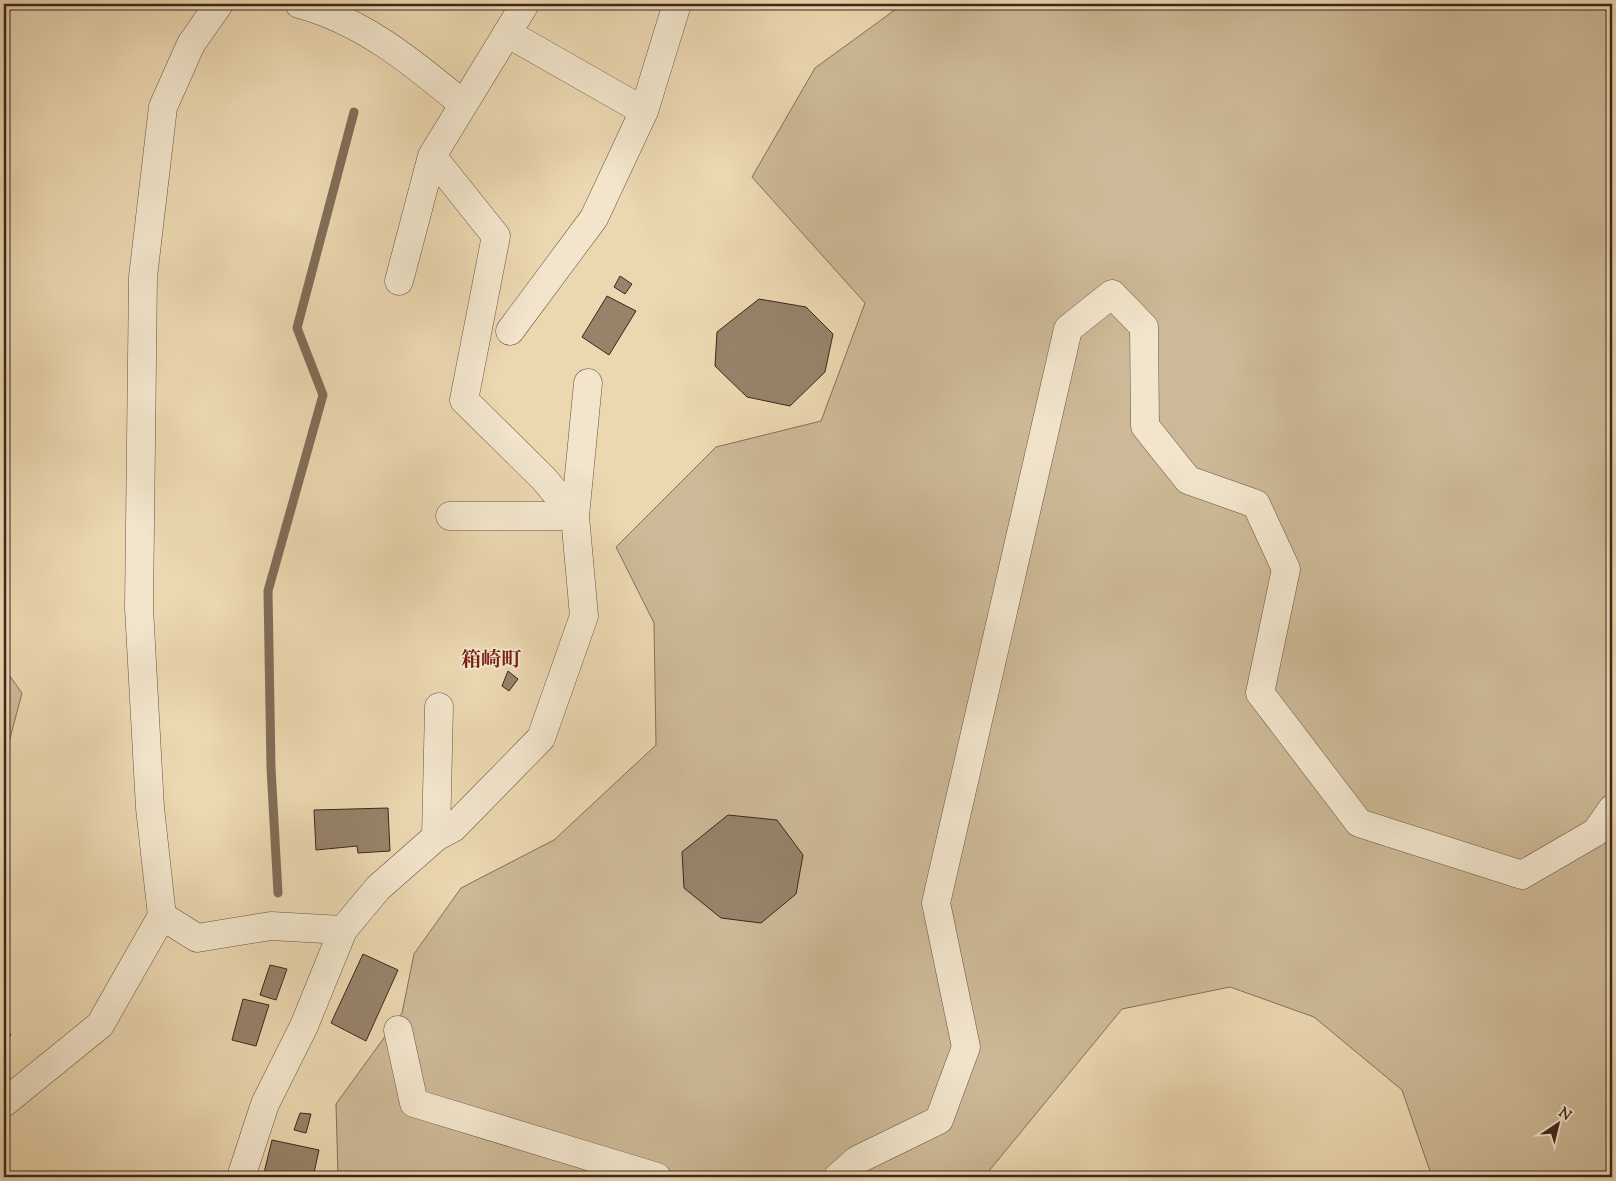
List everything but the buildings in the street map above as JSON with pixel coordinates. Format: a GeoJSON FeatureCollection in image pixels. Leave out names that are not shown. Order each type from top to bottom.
{"type":"FeatureCollection","features":[{"type":"Feature","properties":{"kind":"lane"},"geometry":{"type":"LineString","coordinates":[[6,1096],[100,1025],[162,916],[150,808],[139,608],[142,277],[163,107],[190,44],[218,4]]}},
{"type":"Feature","properties":{"kind":"lane"},"geometry":{"type":"LineString","coordinates":[[299,4],[328,11],[359,27],[418,67],[462,104]]}},
{"type":"Feature","properties":{"kind":"lane"},"geometry":{"type":"LineString","coordinates":[[399,280],[432,156],[462,104],[526,4]]}},
{"type":"Feature","properties":{"kind":"lane"},"geometry":{"type":"LineString","coordinates":[[510,331],[594,218],[644,111],[676,4]]}},
{"type":"Feature","properties":{"kind":"lane"},"geometry":{"type":"LineString","coordinates":[[507,33],[644,111]]}},
{"type":"Feature","properties":{"kind":"lane"},"geometry":{"type":"LineString","coordinates":[[432,156],[496,236],[464,400],[544,479],[574,516]]}},
{"type":"Feature","properties":{"kind":"lane"},"geometry":{"type":"LineString","coordinates":[[838,1177],[856,1160],[939,1120],[966,1047],[936,903],[1068,329],[1112,294],[1144,327],[1145,426],[1188,480],[1256,504],[1283,561],[1286,569],[1260,693],[1359,823],[1522,875],[1596,832],[1612,809]]}},
{"type":"Feature","properties":{"kind":"lane"},"geometry":{"type":"LineString","coordinates":[[241,1177],[265,1104],[304,1026],[344,930],[378,888],[436,837],[453,828],[541,738],[584,616],[574,516],[588,383]]}},
{"type":"Feature","properties":{"kind":"lane"},"geometry":{"type":"LineString","coordinates":[[450,516],[574,516]]}},
{"type":"Feature","properties":{"kind":"lane"},"geometry":{"type":"LineString","coordinates":[[436,837],[439,707]]}},
{"type":"Feature","properties":{"kind":"lane"},"geometry":{"type":"LineString","coordinates":[[162,916],[197,938],[271,926],[344,930]]}},
{"type":"Feature","properties":{"kind":"lane"},"geometry":{"type":"LineString","coordinates":[[398,1030],[414,1103],[657,1177]]}},
{"type":"Feature","properties":{"kind":"shaded area"},"geometry":{"type":"Polygon","coordinates":[[[903,4],[1612,4],[1612,1177],[1432,1177],[1402,1090],[1314,1017],[1230,987],[1122,1009],[984,1177],[338,1177],[336,1104],[402,1013],[414,954],[461,888],[554,840],[656,745],[654,623],[616,547],[716,447],[821,421],[865,303],[752,177],[815,68],[903,4]]]}},
{"type":"Feature","properties":{"kind":"shaded area"},"geometry":{"type":"Polygon","coordinates":[[[4,668],[22,693],[4,761],[4,668]]]}},
{"type":"Feature","properties":{"kind":"waterway"},"geometry":{"type":"LineString","coordinates":[[278,893],[271,768],[268,591],[323,395],[297,328],[354,112]]}},
{"type":"Feature","properties":{"kind":"district","name":"箱崎町"},"geometry":{"type":"Point","coordinates":[491,659]}}]}
